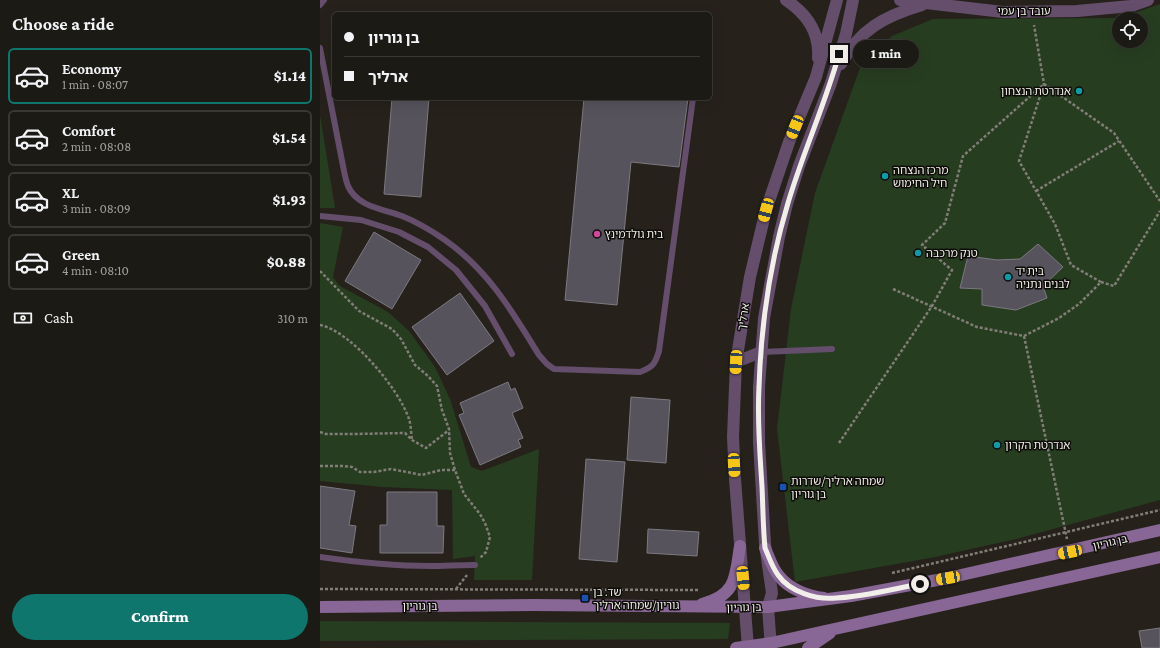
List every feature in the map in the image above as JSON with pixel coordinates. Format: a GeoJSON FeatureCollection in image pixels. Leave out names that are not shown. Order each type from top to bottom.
{"type":"FeatureCollection","features":[{"type":"Feature","properties":{"kind":"main road","name":"בן גוריון"},"geometry":{"type":"LineString","coordinates":[[320,607],[534,605],[694,607],[768,606],[835,599],[948,578],[1160,530]]}},
{"type":"Feature","properties":{"kind":"main road"},"geometry":{"type":"LineString","coordinates":[[694,607],[709,602],[728,592],[736,572],[740,546]]}},
{"type":"Feature","properties":{"kind":"main road"},"geometry":{"type":"LineString","coordinates":[[765,548],[778,576],[786,584],[798,591],[818,597],[835,599]]}},
{"type":"Feature","properties":{"kind":"main road"},"geometry":{"type":"LineString","coordinates":[[736,648],[771,645],[845,626],[1160,557]]}},
{"type":"Feature","properties":{"kind":"main road"},"geometry":{"type":"LineString","coordinates":[[808,648],[823,637],[845,626]]}},
{"type":"Feature","properties":{"kind":"street"},"geometry":{"type":"LineString","coordinates":[[786,0],[804,14],[812,26],[818,51],[817,72]]}},
{"type":"Feature","properties":{"kind":"street","name":"ארליך"},"geometry":{"type":"LineString","coordinates":[[748,647],[733,437],[736,362],[750,277],[766,210],[789,142],[817,72],[837,0]]}},
{"type":"Feature","properties":{"kind":"street","name":"ארליך"},"geometry":{"type":"LineString","coordinates":[[771,645],[768,606],[772,593],[765,548],[759,442],[759,388],[764,318],[779,237],[787,204],[799,166],[831,83],[846,34],[854,0]]}},
{"type":"Feature","properties":{"kind":"street","name":"עובד בן עמי"},"geometry":{"type":"LineString","coordinates":[[900,0],[1003,12],[1077,11],[1131,6],[1148,0]]}},
{"type":"Feature","properties":{"kind":"street"},"geometry":{"type":"LineString","coordinates":[[831,83],[847,53],[867,30],[894,14],[925,4]]}},
{"type":"Feature","properties":{"kind":"street"},"geometry":{"type":"LineString","coordinates":[[736,362],[761,352]]}},
{"type":"Feature","properties":{"kind":"lane"},"geometry":{"type":"LineString","coordinates":[[320,5],[324,0]]}},
{"type":"Feature","properties":{"kind":"lane"},"geometry":{"type":"LineString","coordinates":[[320,48],[344,171],[349,187],[356,197],[365,204],[404,216],[425,227],[446,241],[477,267],[499,292],[539,355],[546,364],[554,368],[640,372],[649,368],[656,362],[659,351],[693,100]]}},
{"type":"Feature","properties":{"kind":"lane"},"geometry":{"type":"LineString","coordinates":[[320,216],[361,220],[399,232],[428,247],[456,270],[485,306],[512,354]]}},
{"type":"Feature","properties":{"kind":"lane"},"geometry":{"type":"LineString","coordinates":[[761,352],[832,349]]}},
{"type":"Feature","properties":{"kind":"lane"},"geometry":{"type":"LineString","coordinates":[[320,557],[397,565],[430,566],[476,564]]}},
{"type":"Feature","properties":{"kind":"path"},"geometry":{"type":"LineString","coordinates":[[1031,12],[1044,84],[1019,161],[1055,224],[1071,266],[1101,282],[1114,286],[1160,211]]}},
{"type":"Feature","properties":{"kind":"path"},"geometry":{"type":"LineString","coordinates":[[1044,84],[1114,133],[1160,201]]}},
{"type":"Feature","properties":{"kind":"path"},"geometry":{"type":"LineString","coordinates":[[839,443],[932,306],[952,270],[922,245],[945,223],[963,156],[1044,84]]}},
{"type":"Feature","properties":{"kind":"path"},"geometry":{"type":"LineString","coordinates":[[1036,191],[1119,141]]}},
{"type":"Feature","properties":{"kind":"path"},"geometry":{"type":"LineString","coordinates":[[320,270],[359,311],[392,329],[401,339],[415,365],[437,386],[442,410],[449,430],[450,453],[455,470],[464,494],[482,518],[490,537],[486,552],[456,589]]}},
{"type":"Feature","properties":{"kind":"path"},"geometry":{"type":"LineString","coordinates":[[894,289],[977,327],[1024,336],[1059,318],[1078,304],[1101,282]]}},
{"type":"Feature","properties":{"kind":"path"},"geometry":{"type":"LineString","coordinates":[[320,325],[325,326],[339,334],[360,350],[380,370],[397,395],[409,419],[412,440]]}},
{"type":"Feature","properties":{"kind":"path"},"geometry":{"type":"LineString","coordinates":[[1024,336],[1066,533]]}},
{"type":"Feature","properties":{"kind":"path"},"geometry":{"type":"LineString","coordinates":[[320,432],[326,434],[405,433],[412,440],[426,448],[449,430]]}},
{"type":"Feature","properties":{"kind":"path"},"geometry":{"type":"LineString","coordinates":[[320,466],[352,467],[360,472],[374,472],[391,469],[422,475],[440,470],[455,470]]}},
{"type":"Feature","properties":{"kind":"path"},"geometry":{"type":"LineString","coordinates":[[888,574],[1160,510]]}},
{"type":"Feature","properties":{"kind":"path"},"geometry":{"type":"LineString","coordinates":[[320,589],[706,590]]}},
{"type":"Feature","properties":{"kind":"green space"},"geometry":{"type":"Polygon","coordinates":[[[1160,4],[1160,500],[1016,539],[930,558],[795,582],[777,429],[791,309],[815,193],[861,65],[892,36],[933,19],[1112,18],[1112,48],[1148,48],[1148,12],[1137,12],[1160,4]]]}},
{"type":"Feature","properties":{"kind":"green space"},"geometry":{"type":"Polygon","coordinates":[[[320,115],[335,208],[320,208],[320,115]]]}},
{"type":"Feature","properties":{"kind":"green space"},"geometry":{"type":"Polygon","coordinates":[[[320,223],[343,227],[333,277],[340,286],[388,312],[409,331],[435,367],[450,399],[471,467],[482,471],[539,449],[532,580],[474,580],[475,556],[453,559],[452,490],[383,487],[320,481],[320,223]]]}},
{"type":"Feature","properties":{"kind":"green space"},"geometry":{"type":"Polygon","coordinates":[[[320,621],[730,623],[728,639],[320,641],[320,621]]]}},
{"type":"Feature","properties":{"kind":"building"},"geometry":{"type":"Polygon","coordinates":[[[392,100],[429,100],[421,197],[384,194],[392,100]]]}},
{"type":"Feature","properties":{"kind":"building","name":"בית גולדמינץ"},"geometry":{"type":"Polygon","coordinates":[[[584,100],[688,100],[679,167],[631,162],[617,305],[565,300],[584,100]]]}},
{"type":"Feature","properties":{"kind":"building"},"geometry":{"type":"Polygon","coordinates":[[[374,232],[421,260],[392,309],[345,281],[374,232]]]}},
{"type":"Feature","properties":{"kind":"building","name":"בית יד לבנים נתניה"},"geometry":{"type":"Polygon","coordinates":[[[1038,244],[1063,267],[1043,286],[1047,298],[1016,310],[982,305],[982,289],[960,288],[968,256],[997,260],[1020,259],[1038,244]]]}},
{"type":"Feature","properties":{"kind":"building"},"geometry":{"type":"Polygon","coordinates":[[[460,293],[494,341],[447,375],[412,327],[460,293]]]}},
{"type":"Feature","properties":{"kind":"building"},"geometry":{"type":"Polygon","coordinates":[[[508,382],[511,390],[515,388],[523,408],[512,413],[523,438],[518,440],[521,447],[480,465],[459,415],[464,413],[460,403],[508,382]]]}},
{"type":"Feature","properties":{"kind":"building"},"geometry":{"type":"Polygon","coordinates":[[[631,397],[670,400],[666,463],[627,460],[631,397]]]}},
{"type":"Feature","properties":{"kind":"building"},"geometry":{"type":"Polygon","coordinates":[[[586,459],[625,462],[617,562],[579,559],[586,459]]]}},
{"type":"Feature","properties":{"kind":"building"},"geometry":{"type":"Polygon","coordinates":[[[320,486],[355,491],[349,525],[356,526],[352,553],[320,548],[320,486]]]}},
{"type":"Feature","properties":{"kind":"building"},"geometry":{"type":"Polygon","coordinates":[[[387,492],[437,492],[437,526],[444,526],[443,553],[380,553],[380,525],[387,525],[387,492]]]}},
{"type":"Feature","properties":{"kind":"building"},"geometry":{"type":"Polygon","coordinates":[[[648,529],[699,532],[697,556],[647,553],[648,529]]]}},
{"type":"Feature","properties":{"kind":"building"},"geometry":{"type":"Polygon","coordinates":[[[1160,628],[1160,648],[1142,648],[1139,631],[1160,628]]]}},
{"type":"Feature","properties":{"kind":"place","name":"אנדרטת הנצחון"},"geometry":{"type":"Point","coordinates":[1079,91]}},
{"type":"Feature","properties":{"kind":"place","name":"מרכז הנצחה חיל החימוש"},"geometry":{"type":"Point","coordinates":[885,176]}},
{"type":"Feature","properties":{"kind":"place","name":"בית גולדמינץ"},"geometry":{"type":"Point","coordinates":[597,234]}},
{"type":"Feature","properties":{"kind":"place","name":"טנק מרכבה"},"geometry":{"type":"Point","coordinates":[918,253]}},
{"type":"Feature","properties":{"kind":"place","name":"בית יד לבנים נתניה"},"geometry":{"type":"Point","coordinates":[1008,277]}},
{"type":"Feature","properties":{"kind":"place","name":"אנדרטת הקרון"},"geometry":{"type":"Point","coordinates":[997,445]}},
{"type":"Feature","properties":{"kind":"place","name":"שמחה ארליך/שדרות בן גוריון"},"geometry":{"type":"Point","coordinates":[783,487]}},
{"type":"Feature","properties":{"kind":"place","name":"שד. בן גוריון/שמחה ארליך"},"geometry":{"type":"Point","coordinates":[585,598]}},
{"type":"Feature","properties":{"kind":"route"},"geometry":{"type":"LineString","coordinates":[[839,54],[825,102],[799,166],[787,204],[779,237],[764,318],[759,388],[759,442],[765,548],[778,576],[786,584],[798,591],[818,597],[835,599],[920,584]]}}]}
